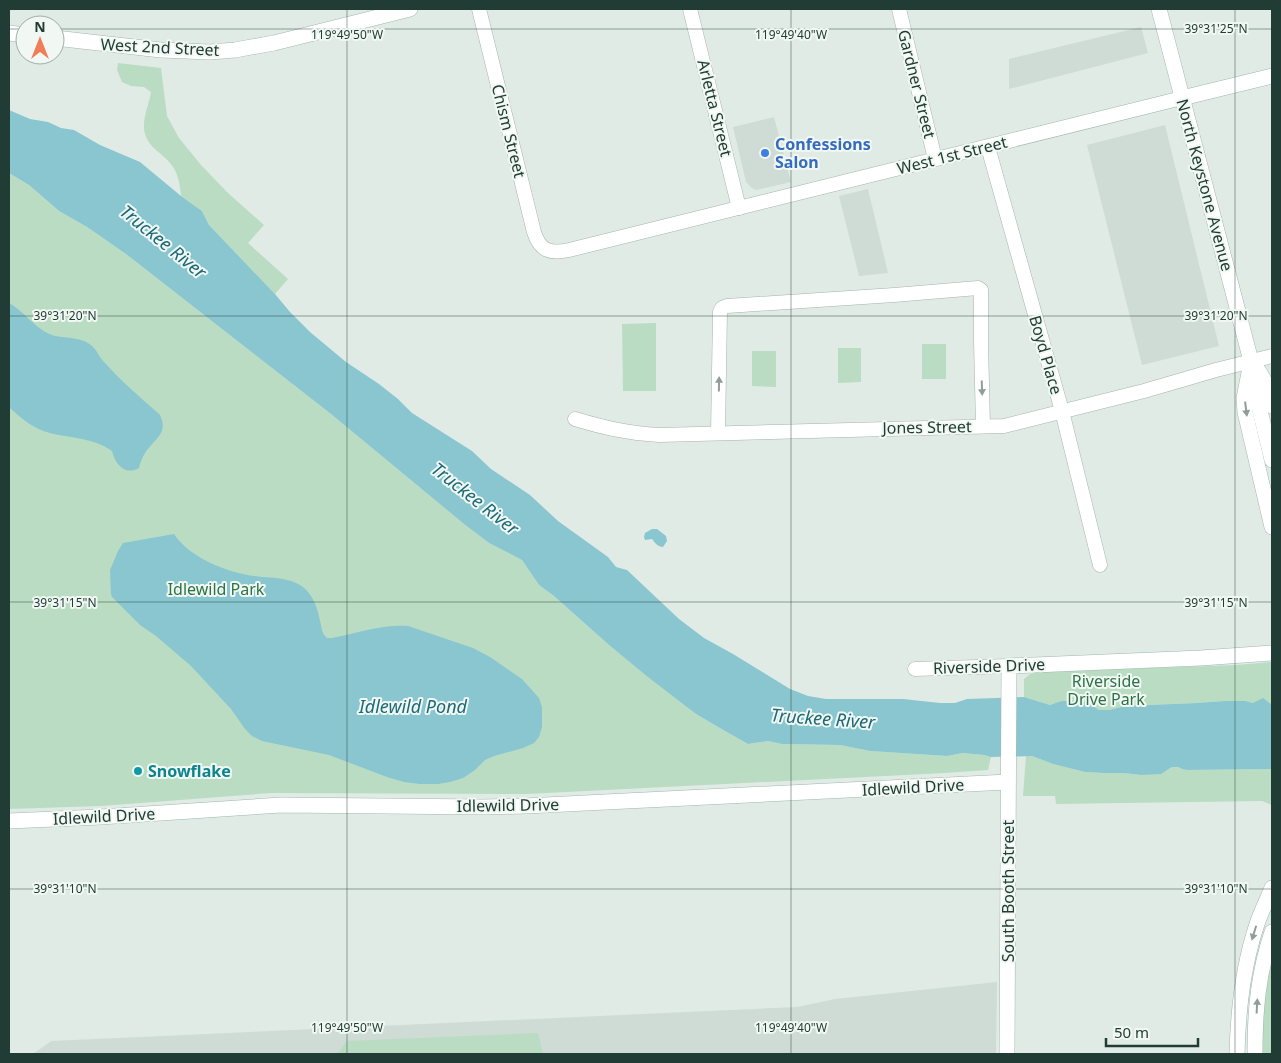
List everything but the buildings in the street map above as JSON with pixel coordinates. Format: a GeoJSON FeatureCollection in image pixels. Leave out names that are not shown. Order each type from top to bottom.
{"type":"FeatureCollection","features":[{"type":"Feature","properties":{"kind":"street","name":"West 2nd Street"},"geometry":{"type":"LineString","coordinates":[[65,39],[161,50],[210,52],[234,50],[274,43],[410,9]]}},
{"type":"Feature","properties":{"kind":"street","name":"Chism Street"},"geometry":{"type":"LineString","coordinates":[[480,9],[534,232],[537,240],[545,250]]}},
{"type":"Feature","properties":{"kind":"street","name":"Arletta Street"},"geometry":{"type":"LineString","coordinates":[[690,9],[739,208]]}},
{"type":"Feature","properties":{"kind":"street","name":"Gardner Street"},"geometry":{"type":"LineString","coordinates":[[899,9],[935,159]]}},
{"type":"Feature","properties":{"kind":"street","name":"North Keystone Avenue"},"geometry":{"type":"LineString","coordinates":[[1159,9],[1251,361],[1254,386],[1272,460]]}},
{"type":"Feature","properties":{"kind":"street","name":"West 1st Street"},"geometry":{"type":"LineString","coordinates":[[545,250],[560,252],[1272,76]]}},
{"type":"Feature","properties":{"kind":"street","name":"Boyd Place"},"geometry":{"type":"LineString","coordinates":[[988,146],[1062,412],[1100,565]]}},
{"type":"Feature","properties":{"kind":"street"},"geometry":{"type":"LineString","coordinates":[[718,432],[720,312],[722,308],[727,306],[978,288],[981,294],[983,426]]}},
{"type":"Feature","properties":{"kind":"street","name":"Jones Street"},"geometry":{"type":"LineString","coordinates":[[575,419],[608,429],[658,435],[1004,426],[1144,391],[1272,356]]}},
{"type":"Feature","properties":{"kind":"street","name":"North Keystone Avenue"},"geometry":{"type":"LineString","coordinates":[[1251,361],[1262,375],[1272,406]]}},
{"type":"Feature","properties":{"kind":"street","name":"North Keystone Avenue"},"geometry":{"type":"LineString","coordinates":[[1251,361],[1244,398],[1245,412],[1272,527]]}},
{"type":"Feature","properties":{"kind":"street","name":"Riverside Drive"},"geometry":{"type":"LineString","coordinates":[[915,669],[1009,673],[1272,653]]}},
{"type":"Feature","properties":{"kind":"street","name":"South Booth Street"},"geometry":{"type":"LineString","coordinates":[[1007,1054],[1009,673]]}},
{"type":"Feature","properties":{"kind":"street","name":"Idlewild Drive"},"geometry":{"type":"LineString","coordinates":[[9,820],[100,817],[281,805],[525,806],[1008,776]]}},
{"type":"Feature","properties":{"kind":"street"},"geometry":{"type":"LineString","coordinates":[[1237,1054],[1238,1014],[1246,967],[1258,922],[1272,888]]}},
{"type":"Feature","properties":{"kind":"street"},"geometry":{"type":"LineString","coordinates":[[1255,1054],[1257,996],[1261,968],[1272,932]]}},
{"type":"Feature","properties":{"kind":"shaded area"},"geometry":{"type":"Polygon","coordinates":[[[1141,27],[1148,53],[1009,89],[1009,59],[1141,27]]]}},
{"type":"Feature","properties":{"kind":"shaded area"},"geometry":{"type":"Polygon","coordinates":[[[774,117],[791,182],[756,190],[746,182],[733,127],[774,117]]]}},
{"type":"Feature","properties":{"kind":"shaded area"},"geometry":{"type":"Polygon","coordinates":[[[1165,125],[1219,346],[1142,365],[1087,145],[1165,125]]]}},
{"type":"Feature","properties":{"kind":"shaded area"},"geometry":{"type":"Polygon","coordinates":[[[868,189],[888,273],[859,276],[839,196],[868,189]]]}},
{"type":"Feature","properties":{"kind":"shaded area"},"geometry":{"type":"Polygon","coordinates":[[[997,982],[996,1054],[33,1054],[51,1041],[797,1007],[835,999],[997,982]]]}},
{"type":"Feature","properties":{"kind":"green space"},"geometry":{"type":"Polygon","coordinates":[[[118,63],[161,68],[167,116],[179,138],[201,165],[228,193],[264,225],[248,243],[288,279],[275,294],[209,225],[202,211],[181,196],[175,170],[167,159],[149,143],[145,134],[145,118],[151,92],[144,87],[131,86],[122,82],[117,70],[118,63]]]}},
{"type":"Feature","properties":{"kind":"green space","name":"Idlewild Park"},"geometry":{"type":"Polygon","coordinates":[[[9,173],[29,185],[59,211],[87,227],[126,254],[331,414],[489,543],[522,560],[539,585],[609,645],[696,714],[748,744],[768,741],[782,744],[840,745],[870,751],[947,756],[963,753],[984,755],[991,757],[988,770],[527,794],[271,793],[101,806],[9,809],[9,173]]]}},
{"type":"Feature","properties":{"kind":"green space"},"geometry":{"type":"Polygon","coordinates":[[[656,323],[656,391],[623,391],[622,324],[656,323]]]}},
{"type":"Feature","properties":{"kind":"green space"},"geometry":{"type":"Polygon","coordinates":[[[922,344],[946,344],[946,379],[922,379],[922,344]]]}},
{"type":"Feature","properties":{"kind":"green space"},"geometry":{"type":"Polygon","coordinates":[[[838,348],[861,348],[861,382],[838,383],[838,348]]]}},
{"type":"Feature","properties":{"kind":"green space"},"geometry":{"type":"Polygon","coordinates":[[[752,351],[776,351],[776,387],[752,386],[752,351]]]}},
{"type":"Feature","properties":{"kind":"green space","name":"Riverside Drive Park"},"geometry":{"type":"Polygon","coordinates":[[[1272,662],[1272,705],[1246,701],[1224,701],[1125,706],[1109,710],[1099,710],[1088,703],[1061,701],[1050,705],[1024,697],[1024,679],[1036,672],[1272,662]]]}},
{"type":"Feature","properties":{"kind":"green space"},"geometry":{"type":"Polygon","coordinates":[[[1026,756],[1032,756],[1053,764],[1085,772],[1103,773],[1141,775],[1166,771],[1172,767],[1187,770],[1272,769],[1272,805],[1262,801],[1056,804],[1055,796],[1023,796],[1026,756]]]}},
{"type":"Feature","properties":{"kind":"green space"},"geometry":{"type":"Polygon","coordinates":[[[1272,957],[1272,1054],[1261,1054],[1264,993],[1272,957]]]}},
{"type":"Feature","properties":{"kind":"green space"},"geometry":{"type":"Polygon","coordinates":[[[538,1033],[543,1054],[337,1054],[347,1041],[538,1033]]]}},
{"type":"Feature","properties":{"kind":"water","name":"Truckee River"},"geometry":{"type":"Polygon","coordinates":[[[9,110],[30,119],[74,130],[100,145],[140,162],[202,211],[209,225],[290,312],[310,332],[346,362],[379,384],[412,413],[472,451],[491,469],[530,495],[558,521],[608,557],[616,567],[627,570],[679,619],[704,638],[790,689],[808,696],[826,699],[903,699],[940,703],[955,703],[967,699],[1024,697],[1050,705],[1061,701],[1088,703],[1099,710],[1109,710],[1125,706],[1224,701],[1246,701],[1253,703],[1263,698],[1272,705],[1272,769],[1187,770],[1172,767],[1161,774],[1141,775],[1085,772],[1053,764],[1032,756],[991,757],[963,753],[947,756],[870,751],[840,745],[782,744],[768,741],[748,744],[696,714],[648,677],[539,585],[522,560],[489,543],[331,414],[126,254],[87,227],[59,211],[29,185],[9,173],[9,110]]]}},
{"type":"Feature","properties":{"kind":"water"},"geometry":{"type":"Polygon","coordinates":[[[9,303],[46,332],[88,343],[117,376],[160,415],[163,427],[162,432],[145,453],[139,468],[129,471],[125,470],[118,464],[112,451],[98,443],[44,431],[28,423],[10,408],[9,303]]]}},
{"type":"Feature","properties":{"kind":"water"},"geometry":{"type":"Polygon","coordinates":[[[652,529],[657,529],[666,536],[667,541],[663,547],[658,546],[652,539],[645,540],[645,533],[652,529]]]}},
{"type":"Feature","properties":{"kind":"water","name":"Idlewild Pond"},"geometry":{"type":"Polygon","coordinates":[[[174,534],[189,550],[221,567],[243,574],[292,581],[303,587],[310,594],[314,602],[323,632],[327,638],[380,628],[408,626],[473,648],[490,657],[522,679],[539,698],[542,707],[542,727],[539,737],[534,743],[523,748],[485,760],[463,778],[438,784],[420,784],[387,777],[329,755],[262,741],[252,736],[231,709],[191,666],[140,625],[112,597],[110,570],[123,543],[174,534]]]}},
{"type":"Feature","properties":{"kind":"place","name":"Confessions Salon"},"geometry":{"type":"Point","coordinates":[765,153]}},
{"type":"Feature","properties":{"kind":"place","name":"Snowflake"},"geometry":{"type":"Point","coordinates":[138,771]}}]}
